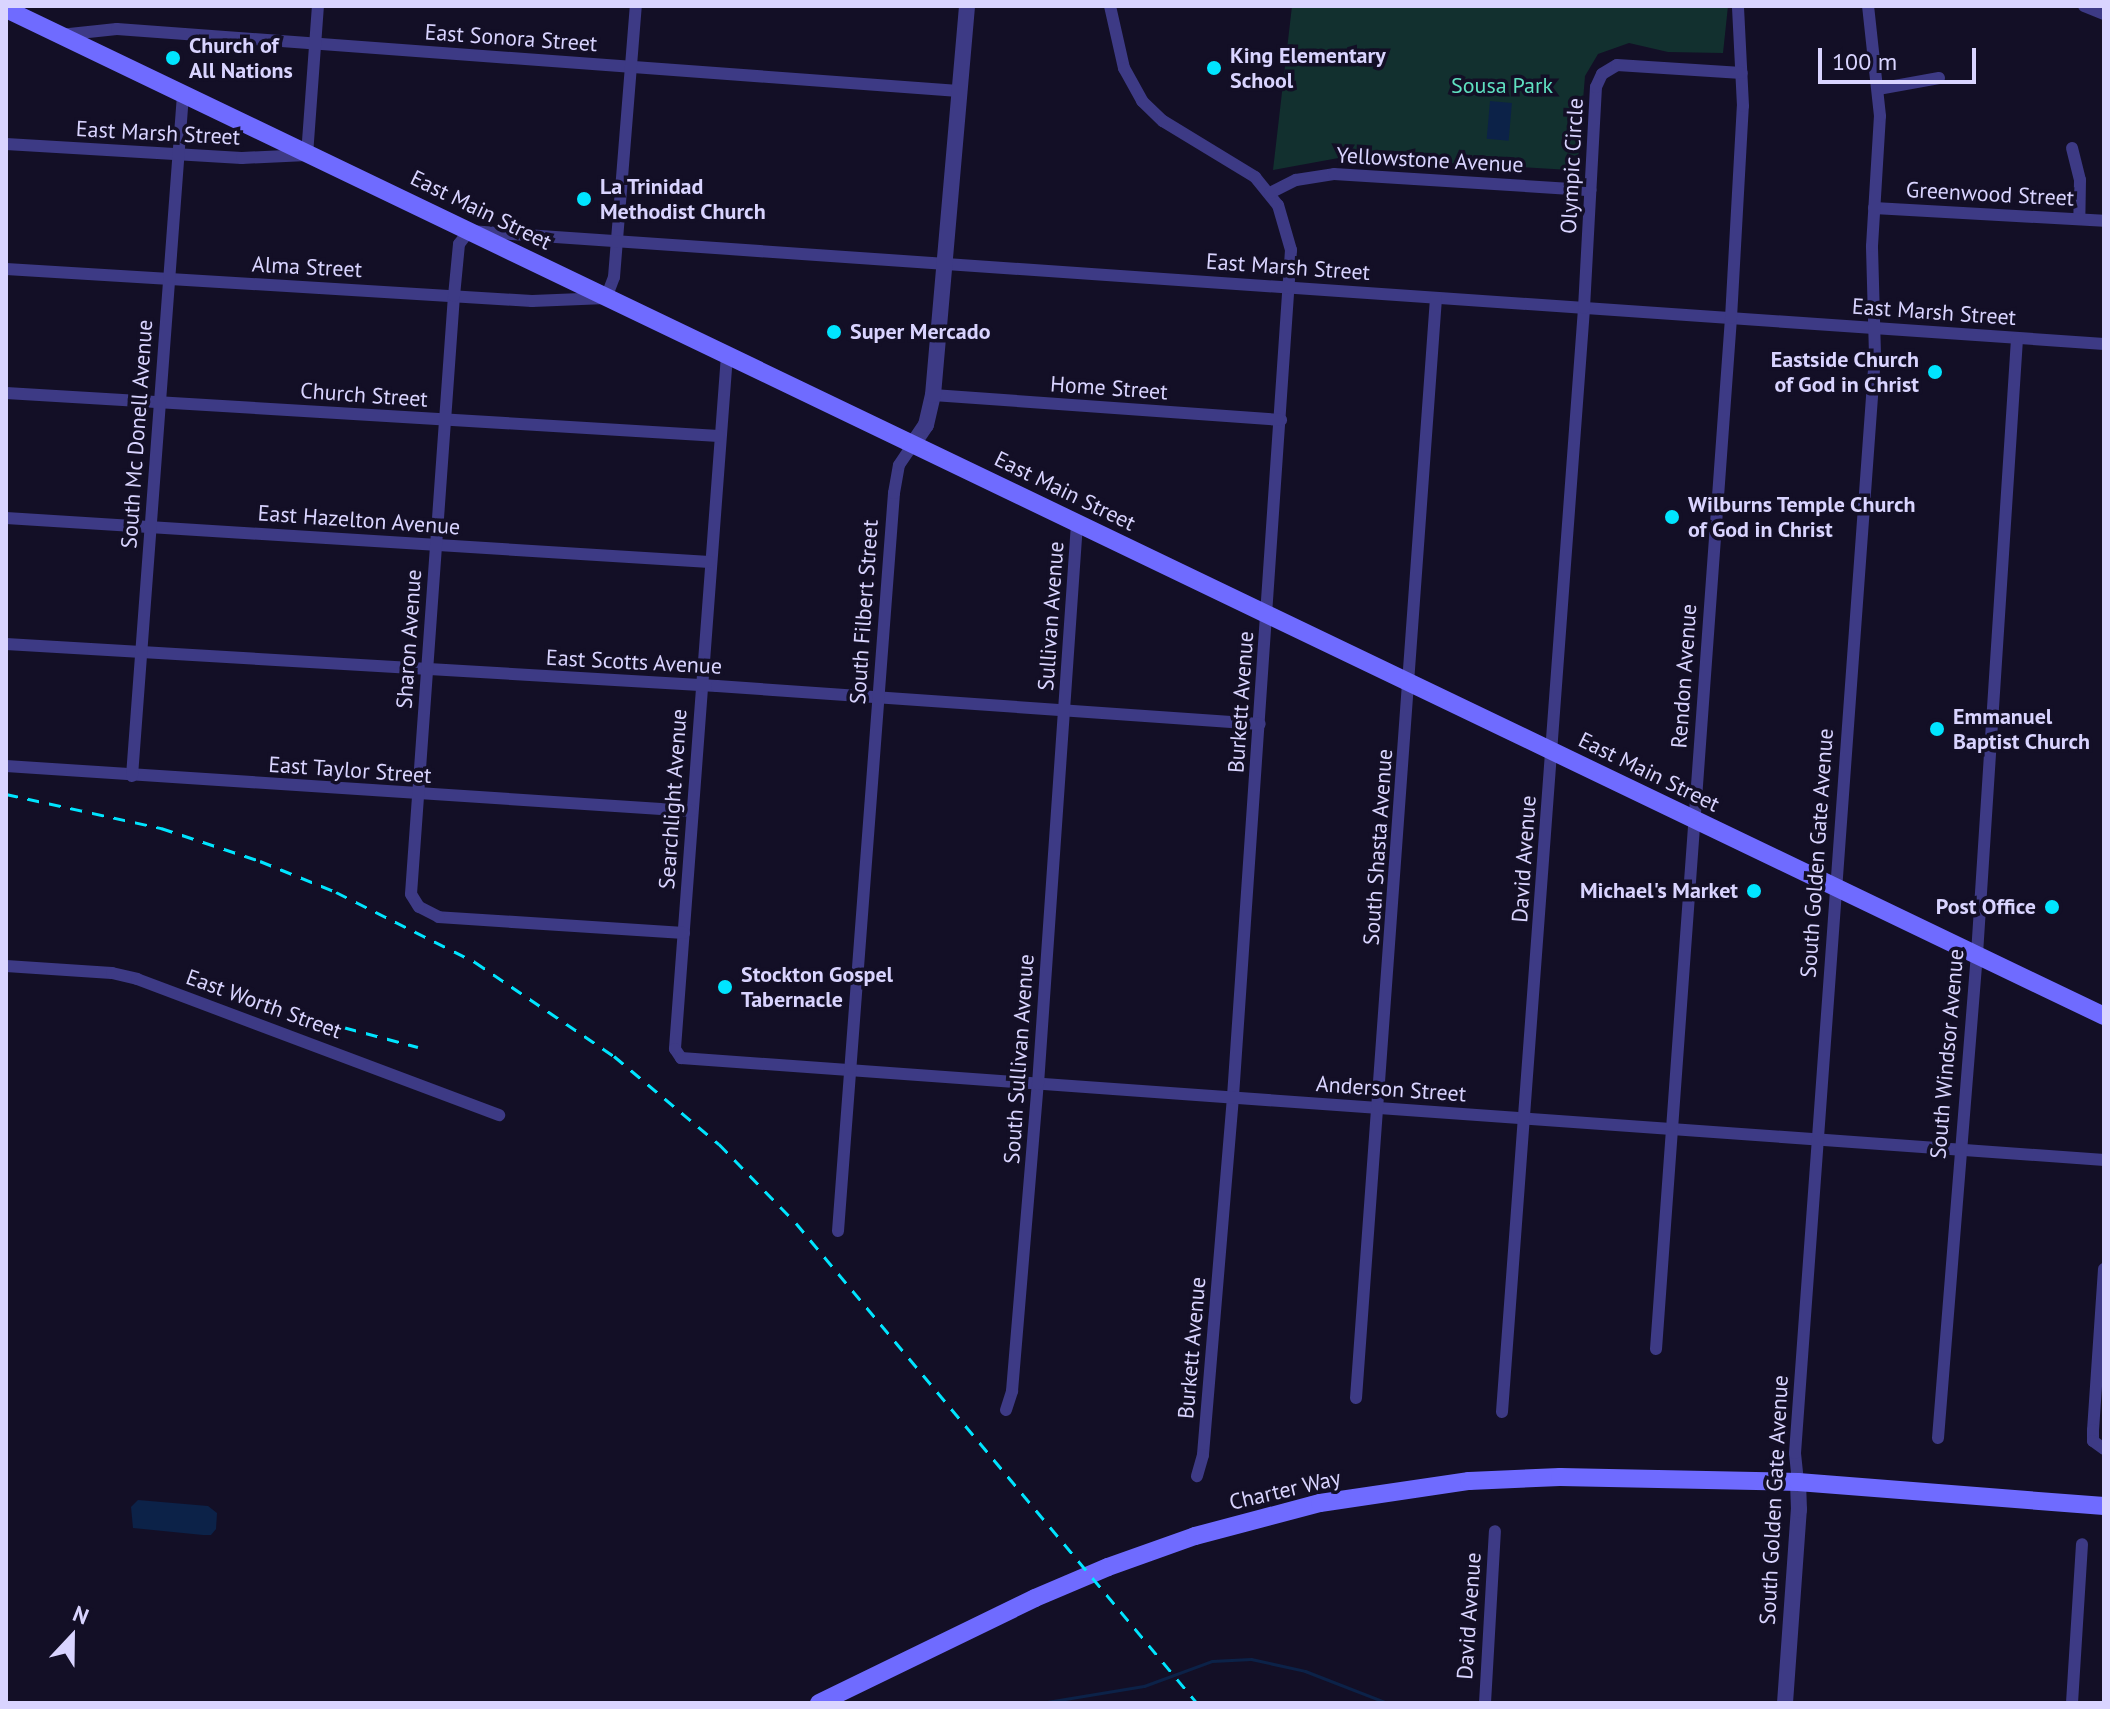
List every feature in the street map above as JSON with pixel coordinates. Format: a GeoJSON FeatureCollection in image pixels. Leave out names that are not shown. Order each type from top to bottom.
{"type":"FeatureCollection","features":[{"type":"Feature","properties":{"kind":"main road","name":"East Main Street"},"geometry":{"type":"LineString","coordinates":[[6,9],[2104,1016]]}},
{"type":"Feature","properties":{"kind":"main road","name":"Charter Way"},"geometry":{"type":"LineString","coordinates":[[819,1703],[1035,1598],[1108,1567],[1195,1536],[1320,1503],[1469,1481],[1560,1477],[1798,1482],[2104,1506]]}},
{"type":"Feature","properties":{"kind":"street"},"geometry":{"type":"LineString","coordinates":[[307,155],[318,6]]}},
{"type":"Feature","properties":{"kind":"street"},"geometry":{"type":"LineString","coordinates":[[606,298],[614,277],[618,241],[636,6]]}},
{"type":"Feature","properties":{"kind":"street","name":"South Filbert Street"},"geometry":{"type":"LineString","coordinates":[[838,1231],[894,493],[899,465],[927,422],[933,395],[967,6]]}},
{"type":"Feature","properties":{"kind":"street","name":"Burkett Avenue"},"geometry":{"type":"LineString","coordinates":[[1110,6],[1124,68],[1142,101],[1163,121],[1238,164],[1270,193],[1289,238],[1291,288],[1233,1097],[1203,1455],[1197,1476]]}},
{"type":"Feature","properties":{"kind":"street","name":"Rendon Avenue"},"geometry":{"type":"LineString","coordinates":[[1656,1349],[1731,318],[1743,106],[1738,6]]}},
{"type":"Feature","properties":{"kind":"street","name":"South Golden Gate Avenue"},"geometry":{"type":"LineString","coordinates":[[1785,1703],[1799,1510],[1795,1453],[1876,328],[1874,208],[1878,89],[1868,6]]}},
{"type":"Feature","properties":{"kind":"street"},"geometry":{"type":"LineString","coordinates":[[2084,6],[2104,14]]}},
{"type":"Feature","properties":{"kind":"street","name":"East Sonora Street"},"geometry":{"type":"LineString","coordinates":[[60,35],[117,29],[959,91]]}},
{"type":"Feature","properties":{"kind":"street","name":"Olympic Circle"},"geometry":{"type":"LineString","coordinates":[[1584,308],[1596,87],[1602,74],[1609,68],[1625,65],[1742,73]]}},
{"type":"Feature","properties":{"kind":"street"},"geometry":{"type":"LineString","coordinates":[[1878,89],[1939,78]]}},
{"type":"Feature","properties":{"kind":"street","name":"South Mc Donell Avenue"},"geometry":{"type":"LineString","coordinates":[[132,776],[183,94]]}},
{"type":"Feature","properties":{"kind":"street","name":"East Marsh Street"},"geometry":{"type":"LineString","coordinates":[[6,144],[242,158],[307,155]]}},
{"type":"Feature","properties":{"kind":"street"},"geometry":{"type":"LineString","coordinates":[[2072,148],[2080,180],[2079,219]]}},
{"type":"Feature","properties":{"kind":"street","name":"Yellowstone Avenue"},"geometry":{"type":"LineString","coordinates":[[1270,193],[1296,180],[1334,174],[1591,190]]}},
{"type":"Feature","properties":{"kind":"street","name":"Greenwood Street"},"geometry":{"type":"LineString","coordinates":[[1874,208],[2104,221]]}},
{"type":"Feature","properties":{"kind":"street","name":"East Marsh Street"},"geometry":{"type":"LineString","coordinates":[[469,231],[2104,344]]}},
{"type":"Feature","properties":{"kind":"street","name":"Sharon Avenue"},"geometry":{"type":"LineString","coordinates":[[469,231],[459,244],[454,296],[411,894],[419,907],[439,917],[684,933]]}},
{"type":"Feature","properties":{"kind":"street","name":"Alma Street"},"geometry":{"type":"LineString","coordinates":[[6,269],[545,301],[606,298]]}},
{"type":"Feature","properties":{"kind":"street","name":"South Shasta Avenue"},"geometry":{"type":"LineString","coordinates":[[1356,1398],[1436,298]]}},
{"type":"Feature","properties":{"kind":"street","name":"David Avenue"},"geometry":{"type":"LineString","coordinates":[[1502,1412],[1584,308]]}},
{"type":"Feature","properties":{"kind":"street","name":"South Windsor Avenue"},"geometry":{"type":"LineString","coordinates":[[1938,1438],[1977,954],[2017,338]]}},
{"type":"Feature","properties":{"kind":"street","name":"Searchlight Avenue"},"geometry":{"type":"LineString","coordinates":[[676,1055],[727,355]]}},
{"type":"Feature","properties":{"kind":"street","name":"Church Street"},"geometry":{"type":"LineString","coordinates":[[6,393],[719,436]]}},
{"type":"Feature","properties":{"kind":"street","name":"Home Street"},"geometry":{"type":"LineString","coordinates":[[933,395],[1281,420]]}},
{"type":"Feature","properties":{"kind":"street","name":"East Hazelton Avenue"},"geometry":{"type":"LineString","coordinates":[[6,518],[710,562]]}},
{"type":"Feature","properties":{"kind":"street","name":"Sullivan Avenue"},"geometry":{"type":"LineString","coordinates":[[1064,711],[1077,524]]}},
{"type":"Feature","properties":{"kind":"street","name":"East Scotts Avenue"},"geometry":{"type":"LineString","coordinates":[[6,644],[1260,724]]}},
{"type":"Feature","properties":{"kind":"street","name":"South Sullivan Avenue"},"geometry":{"type":"LineString","coordinates":[[1006,1410],[1012,1391],[1038,1084],[1064,711]]}},
{"type":"Feature","properties":{"kind":"street","name":"East Taylor Street"},"geometry":{"type":"LineString","coordinates":[[6,766],[692,811]]}},
{"type":"Feature","properties":{"kind":"street","name":"East Worth Street"},"geometry":{"type":"LineString","coordinates":[[6,966],[112,973],[137,979],[499,1115]]}},
{"type":"Feature","properties":{"kind":"street","name":"Anderson Street"},"geometry":{"type":"LineString","coordinates":[[676,1055],[681,1058],[2104,1160]]}},
{"type":"Feature","properties":{"kind":"street"},"geometry":{"type":"LineString","coordinates":[[2100,1447],[2093,1430],[2104,1269]]}},
{"type":"Feature","properties":{"kind":"street","name":"David Avenue"},"geometry":{"type":"LineString","coordinates":[[1485,1703],[1495,1531]]}},
{"type":"Feature","properties":{"kind":"street"},"geometry":{"type":"LineString","coordinates":[[2072,1703],[2082,1544]]}},
{"type":"Feature","properties":{"kind":"green space","name":"Sousa Park"},"geometry":{"type":"Polygon","coordinates":[[[1292,6],[1728,6],[1723,53],[1668,52],[1629,43],[1598,54],[1585,76],[1578,161],[1570,170],[1344,157],[1273,170],[1292,6]]]}},
{"type":"Feature","properties":{"kind":"water"},"geometry":{"type":"Polygon","coordinates":[[[1490,101],[1512,103],[1509,141],[1487,139],[1490,101]]]}},
{"type":"Feature","properties":{"kind":"water"},"geometry":{"type":"Polygon","coordinates":[[[138,1500],[208,1506],[217,1513],[216,1529],[211,1535],[203,1535],[133,1528],[131,1507],[138,1500]]]}},
{"type":"Feature","properties":{"kind":"waterway"},"geometry":{"type":"LineString","coordinates":[[1041,1703],[1144,1686],[1212,1661],[1251,1659],[1305,1671],[1387,1703]]}},
{"type":"Feature","properties":{"kind":"railway"},"geometry":{"type":"LineString","coordinates":[[6,794],[161,828],[260,861],[336,892],[475,962],[614,1056],[719,1144],[796,1223],[1197,1703]]}},
{"type":"Feature","properties":{"kind":"railway"},"geometry":{"type":"LineString","coordinates":[[302,1016],[418,1047]]}},
{"type":"Feature","properties":{"kind":"place","name":"Church of All Nations"},"geometry":{"type":"Point","coordinates":[173,58]}},
{"type":"Feature","properties":{"kind":"place","name":"King Elementary School"},"geometry":{"type":"Point","coordinates":[1214,68]}},
{"type":"Feature","properties":{"kind":"place","name":"La Trinidad Methodist Church"},"geometry":{"type":"Point","coordinates":[584,199]}},
{"type":"Feature","properties":{"kind":"place","name":"Super Mercado"},"geometry":{"type":"Point","coordinates":[834,332]}},
{"type":"Feature","properties":{"kind":"place","name":"Eastside Church of God in Christ"},"geometry":{"type":"Point","coordinates":[1935,372]}},
{"type":"Feature","properties":{"kind":"place","name":"Wilburns Temple Church of God in Christ"},"geometry":{"type":"Point","coordinates":[1672,517]}},
{"type":"Feature","properties":{"kind":"place","name":"Emmanuel Baptist Church"},"geometry":{"type":"Point","coordinates":[1937,729]}},
{"type":"Feature","properties":{"kind":"place","name":"Michael's Market"},"geometry":{"type":"Point","coordinates":[1754,891]}},
{"type":"Feature","properties":{"kind":"place","name":"Post Office"},"geometry":{"type":"Point","coordinates":[2052,907]}},
{"type":"Feature","properties":{"kind":"place","name":"Stockton Gospel Tabernacle"},"geometry":{"type":"Point","coordinates":[725,987]}}]}
